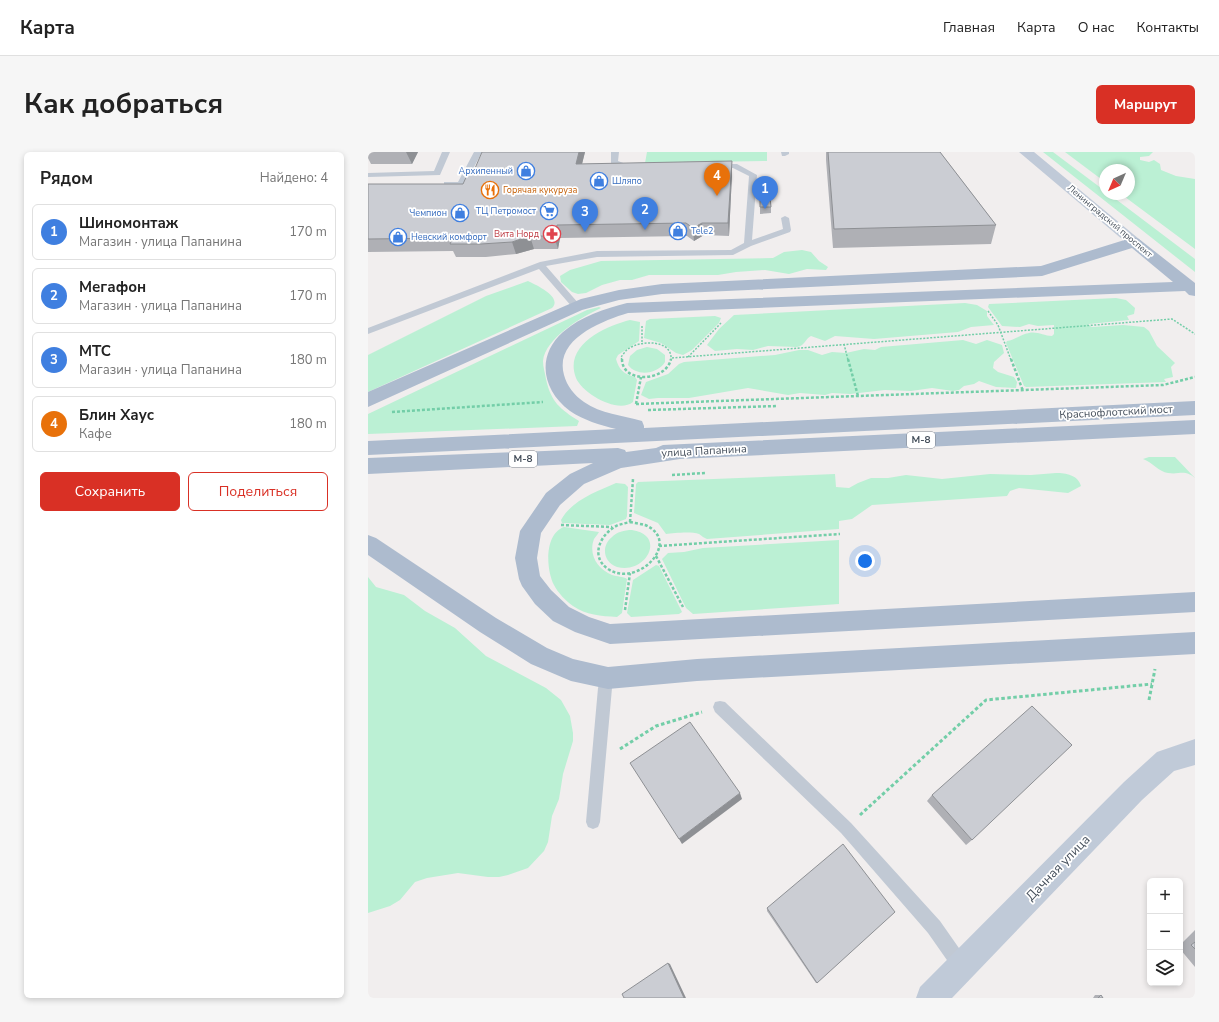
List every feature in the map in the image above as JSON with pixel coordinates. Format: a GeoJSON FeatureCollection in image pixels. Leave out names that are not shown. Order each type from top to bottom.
{"type":"FeatureCollection","features":[{"type":"Feature","properties":{"kind":"main road","name":"Ленинградский проспект"},"geometry":{"type":"LineString","coordinates":[[1134,242],[1191,285]]}},
{"type":"Feature","properties":{"kind":"main road"},"geometry":{"type":"LineString","coordinates":[[675,442],[621,424],[600,419],[581,409],[569,400],[559,387],[555,375],[554,363],[556,354],[562,344],[573,334],[628,300],[670,288],[1042,271],[1134,242]]}},
{"type":"Feature","properties":{"kind":"main road"},"geometry":{"type":"LineString","coordinates":[[368,400],[576,306],[591,301],[1191,285]]}},
{"type":"Feature","properties":{"kind":"main road","name":"Краснофлотский мост"},"geometry":{"type":"LineString","coordinates":[[1037,415],[1195,408]]}},
{"type":"Feature","properties":{"kind":"main road","name":"улица Папанина"},"geometry":{"type":"LineString","coordinates":[[803,437],[1037,415]]}},
{"type":"Feature","properties":{"kind":"main road","name":"Краснофлотский мост"},"geometry":{"type":"LineString","coordinates":[[1039,434],[1195,427]]}},
{"type":"Feature","properties":{"kind":"main road","name":"улица Папанина"},"geometry":{"type":"LineString","coordinates":[[368,448],[675,442],[803,437],[1039,434]]}},
{"type":"Feature","properties":{"kind":"main road"},"geometry":{"type":"LineString","coordinates":[[675,442],[618,461],[578,479],[553,499],[531,531],[526,558],[530,579],[543,597],[561,614],[583,625],[610,634],[1195,602]]}},
{"type":"Feature","properties":{"kind":"main road","name":"улица Папанина"},"geometry":{"type":"LineString","coordinates":[[368,466],[675,442]]}},
{"type":"Feature","properties":{"kind":"main road"},"geometry":{"type":"LineString","coordinates":[[368,544],[488,625],[539,656],[572,670],[608,678],[697,670],[1195,643]]}},
{"type":"Feature","properties":{"kind":"street","name":"Ленинградский проспект"},"geometry":{"type":"LineString","coordinates":[[1026,152],[1134,242]]}},
{"type":"Feature","properties":{"kind":"street","name":"Дачная улица"},"geometry":{"type":"LineString","coordinates":[[932,998],[1133,791],[1166,761],[1194,747]]}},
{"type":"Feature","properties":{"kind":"lane"},"geometry":{"type":"LineString","coordinates":[[368,175],[437,173],[446,152]]}},
{"type":"Feature","properties":{"kind":"lane"},"geometry":{"type":"LineString","coordinates":[[438,185],[461,184],[478,152]]}},
{"type":"Feature","properties":{"kind":"lane"},"geometry":{"type":"LineString","coordinates":[[615,152],[614,162],[631,168],[639,168]]}},
{"type":"Feature","properties":{"kind":"lane"},"geometry":{"type":"LineString","coordinates":[[710,166],[734,166],[753,175],[748,244]]}},
{"type":"Feature","properties":{"kind":"lane"},"geometry":{"type":"LineString","coordinates":[[368,331],[540,265],[597,254],[733,252],[748,244],[787,230],[785,218]]}},
{"type":"Feature","properties":{"kind":"lane"},"geometry":{"type":"LineString","coordinates":[[540,265],[576,306]]}},
{"type":"Feature","properties":{"kind":"lane"},"geometry":{"type":"LineString","coordinates":[[593,822],[605,688],[608,678]]}},
{"type":"Feature","properties":{"kind":"lane"},"geometry":{"type":"LineString","coordinates":[[720,707],[846,828],[934,927],[962,967]]}},
{"type":"Feature","properties":{"kind":"path"},"geometry":{"type":"LineString","coordinates":[[986,307],[1000,332],[1023,391]]}},
{"type":"Feature","properties":{"kind":"path"},"geometry":{"type":"LineString","coordinates":[[688,357],[726,318]]}},
{"type":"Feature","properties":{"kind":"path"},"geometry":{"type":"LineString","coordinates":[[672,358],[1172,319],[1195,334]]}},
{"type":"Feature","properties":{"kind":"path"},"geometry":{"type":"LineString","coordinates":[[642,324],[642,343]]}},
{"type":"Feature","properties":{"kind":"path"},"geometry":{"type":"LineString","coordinates":[[642,343],[655,343],[665,347],[670,352],[672,358],[669,366],[656,375],[641,377],[626,372],[622,366],[621,359],[625,352],[642,343]]}},
{"type":"Feature","properties":{"kind":"path"},"geometry":{"type":"LineString","coordinates":[[844,344],[858,396]]}},
{"type":"Feature","properties":{"kind":"path"},"geometry":{"type":"LineString","coordinates":[[635,411],[641,377]]}},
{"type":"Feature","properties":{"kind":"path"},"geometry":{"type":"LineString","coordinates":[[636,404],[1163,385],[1195,377]]}},
{"type":"Feature","properties":{"kind":"path"},"geometry":{"type":"LineString","coordinates":[[391,412],[569,400]]}},
{"type":"Feature","properties":{"kind":"path"},"geometry":{"type":"LineString","coordinates":[[665,476],[712,472]]}},
{"type":"Feature","properties":{"kind":"path"},"geometry":{"type":"LineString","coordinates":[[628,479],[634,478],[630,522]]}},
{"type":"Feature","properties":{"kind":"path"},"geometry":{"type":"LineString","coordinates":[[554,525],[613,527],[630,522],[641,523],[650,528],[658,536],[659,546],[656,556],[645,568],[630,573],[612,571],[604,566],[598,558],[598,547],[601,538],[613,527]]}},
{"type":"Feature","properties":{"kind":"path"},"geometry":{"type":"LineString","coordinates":[[659,546],[840,534]]}},
{"type":"Feature","properties":{"kind":"path"},"geometry":{"type":"LineString","coordinates":[[656,556],[684,610]]}},
{"type":"Feature","properties":{"kind":"path"},"geometry":{"type":"LineString","coordinates":[[625,612],[630,573]]}},
{"type":"Feature","properties":{"kind":"path"},"geometry":{"type":"LineString","coordinates":[[846,828],[986,700],[1152,684]]}},
{"type":"Feature","properties":{"kind":"path"},"geometry":{"type":"LineString","coordinates":[[598,764],[656,726],[720,707]]}},
{"type":"Feature","properties":{"kind":"green space"},"geometry":{"type":"Polygon","coordinates":[[[647,152],[767,152],[767,161],[645,163],[647,152]]]}},
{"type":"Feature","properties":{"kind":"green space"},"geometry":{"type":"Polygon","coordinates":[[[1043,152],[1053,152],[1099,186],[1099,196],[1043,152]]]}},
{"type":"Feature","properties":{"kind":"green space"},"geometry":{"type":"Polygon","coordinates":[[[1065,152],[1153,152],[1149,156],[1140,157],[1140,160],[1149,162],[1154,160],[1160,164],[1161,170],[1176,176],[1195,179],[1195,249],[1129,200],[1135,200],[1135,164],[1099,164],[1099,178],[1065,152]]]}},
{"type":"Feature","properties":{"kind":"green space"},"geometry":{"type":"Polygon","coordinates":[[[1104,200],[1117,200],[1195,259],[1195,272],[1104,200]]]}},
{"type":"Feature","properties":{"kind":"green space"},"geometry":{"type":"Polygon","coordinates":[[[802,250],[811,252],[819,261],[828,267],[826,270],[807,269],[789,274],[765,270],[718,275],[649,275],[632,280],[620,280],[602,285],[586,293],[578,294],[572,292],[561,282],[560,276],[570,270],[601,261],[773,258],[784,252],[802,250]]]}},
{"type":"Feature","properties":{"kind":"green space"},"geometry":{"type":"Polygon","coordinates":[[[528,281],[542,288],[551,296],[554,300],[552,308],[368,392],[368,355],[486,296],[528,281]]]}},
{"type":"Feature","properties":{"kind":"green space"},"geometry":{"type":"Polygon","coordinates":[[[1116,298],[1126,300],[1135,308],[1134,314],[1127,316],[1129,320],[1088,325],[1092,327],[1123,325],[1144,327],[1149,331],[1157,346],[1175,363],[1171,367],[1173,377],[1164,379],[1166,382],[1026,387],[1024,386],[1006,343],[1007,341],[1029,333],[1052,336],[1054,334],[1054,325],[1038,326],[1029,324],[1020,327],[1002,326],[988,307],[989,304],[1116,298]]]}},
{"type":"Feature","properties":{"kind":"green space"},"geometry":{"type":"Polygon","coordinates":[[[965,303],[977,305],[987,311],[987,316],[994,325],[971,327],[958,332],[874,339],[835,336],[825,341],[811,336],[802,345],[797,347],[768,346],[753,350],[737,349],[715,351],[707,345],[719,329],[734,315],[965,303]]]}},
{"type":"Feature","properties":{"kind":"green space"},"geometry":{"type":"Polygon","coordinates":[[[599,307],[601,308],[575,322],[557,336],[545,352],[543,361],[546,379],[551,394],[562,409],[579,421],[577,426],[368,434],[368,414],[587,310],[599,307]]]}},
{"type":"Feature","properties":{"kind":"green space"},"geometry":{"type":"Polygon","coordinates":[[[715,316],[721,318],[719,323],[692,350],[683,355],[676,353],[661,343],[644,338],[646,321],[650,319],[715,316]]]}},
{"type":"Feature","properties":{"kind":"green space"},"geometry":{"type":"Polygon","coordinates":[[[630,320],[640,322],[639,341],[618,355],[616,359],[622,371],[635,377],[637,380],[633,402],[627,405],[619,406],[610,404],[593,396],[586,390],[576,378],[574,366],[576,356],[581,347],[589,339],[599,332],[630,320]]]}},
{"type":"Feature","properties":{"kind":"green space"},"geometry":{"type":"Polygon","coordinates":[[[963,340],[976,344],[987,340],[1002,345],[1004,353],[994,362],[993,368],[998,372],[1014,377],[1017,382],[1016,388],[996,387],[979,381],[974,384],[964,386],[959,390],[953,391],[932,388],[911,391],[885,390],[850,394],[832,393],[825,395],[800,393],[788,395],[748,388],[689,398],[649,399],[641,395],[646,382],[668,374],[679,364],[684,362],[775,355],[799,350],[808,350],[822,355],[832,352],[846,353],[864,349],[875,350],[881,347],[963,340]]]}},
{"type":"Feature","properties":{"kind":"green space"},"geometry":{"type":"Polygon","coordinates":[[[647,347],[657,349],[665,355],[665,362],[658,369],[653,371],[642,372],[632,369],[628,365],[630,356],[637,350],[647,347]]]}},
{"type":"Feature","properties":{"kind":"green space"},"geometry":{"type":"Polygon","coordinates":[[[1149,457],[1175,457],[1195,478],[1185,473],[1162,471],[1143,459],[1149,457]]]}},
{"type":"Feature","properties":{"kind":"green space"},"geometry":{"type":"Polygon","coordinates":[[[1056,473],[1071,475],[1077,479],[1081,486],[1068,493],[1019,488],[1010,491],[1007,496],[872,505],[852,519],[839,521],[839,529],[707,539],[699,534],[692,533],[682,532],[666,534],[658,523],[634,513],[636,484],[638,482],[835,474],[836,487],[849,488],[871,478],[888,478],[906,475],[942,479],[990,474],[1031,475],[1056,473]]]}},
{"type":"Feature","properties":{"kind":"green space"},"geometry":{"type":"Polygon","coordinates":[[[616,483],[625,484],[628,487],[626,519],[610,525],[562,523],[561,520],[571,507],[585,497],[616,483]]]}},
{"type":"Feature","properties":{"kind":"green space"},"geometry":{"type":"Polygon","coordinates":[[[564,527],[599,532],[592,545],[593,556],[602,569],[612,575],[627,579],[622,613],[617,617],[594,614],[578,609],[565,599],[556,588],[549,571],[548,553],[553,537],[564,527]]]}},
{"type":"Feature","properties":{"kind":"green space"},"geometry":{"type":"Polygon","coordinates":[[[632,530],[643,533],[648,539],[650,546],[644,560],[627,568],[612,565],[606,558],[605,554],[608,541],[616,534],[623,531],[632,530]]]}},
{"type":"Feature","properties":{"kind":"green space"},"geometry":{"type":"Polygon","coordinates":[[[839,540],[839,604],[693,614],[686,608],[662,559],[668,553],[684,552],[703,548],[839,540]]]}},
{"type":"Feature","properties":{"kind":"green space"},"geometry":{"type":"Polygon","coordinates":[[[656,565],[659,566],[682,612],[679,614],[631,617],[627,613],[633,580],[656,565]]]}},
{"type":"Feature","properties":{"kind":"green space"},"geometry":{"type":"Polygon","coordinates":[[[368,577],[376,587],[404,595],[425,611],[455,628],[486,656],[546,688],[561,700],[570,716],[573,741],[563,774],[559,799],[552,816],[548,842],[544,851],[528,868],[499,877],[458,873],[427,878],[415,882],[400,900],[390,906],[368,913],[368,577]]]}},
{"type":"Feature","properties":{"kind":"building","name":"ТЦ Петромост"},"geometry":{"type":"Polygon","coordinates":[[[482,152],[579,152],[576,164],[732,161],[728,223],[702,223],[693,228],[686,223],[557,225],[554,236],[530,236],[512,242],[481,244],[450,244],[453,238],[368,239],[368,184],[463,184],[468,173],[473,173],[482,152]]]}},
{"type":"Feature","properties":{"kind":"building"},"geometry":{"type":"Polygon","coordinates":[[[828,152],[940,152],[996,225],[834,229],[828,152]]]}},
{"type":"Feature","properties":{"kind":"building"},"geometry":{"type":"Polygon","coordinates":[[[770,197],[771,207],[760,207],[760,198],[770,197]]]}},
{"type":"Feature","properties":{"kind":"building"},"geometry":{"type":"Polygon","coordinates":[[[1032,706],[1072,745],[972,840],[932,795],[1032,706]]]}},
{"type":"Feature","properties":{"kind":"building"},"geometry":{"type":"Polygon","coordinates":[[[690,722],[740,793],[679,839],[630,763],[690,722]]]}},
{"type":"Feature","properties":{"kind":"building"},"geometry":{"type":"Polygon","coordinates":[[[843,844],[895,912],[817,983],[767,908],[843,844]]]}},
{"type":"Feature","properties":{"kind":"building"},"geometry":{"type":"Polygon","coordinates":[[[1195,942],[1195,949],[1191,945],[1195,942]]]}},
{"type":"Feature","properties":{"kind":"building"},"geometry":{"type":"Polygon","coordinates":[[[668,963],[684,998],[624,998],[622,994],[668,963]]]}},
{"type":"Feature","properties":{"kind":"place","name":"Архипенный"},"geometry":{"type":"Point","coordinates":[526,171]}},
{"type":"Feature","properties":{"kind":"place","name":"Шляпо"},"geometry":{"type":"Point","coordinates":[599,181]}},
{"type":"Feature","properties":{"kind":"place","name":"Горячая кукуруза"},"geometry":{"type":"Point","coordinates":[490,190]}},
{"type":"Feature","properties":{"kind":"place","name":"Блин Хаус"},"geometry":{"type":"Point","coordinates":[717,196]}},
{"type":"Feature","properties":{"kind":"place","name":"Шиномонтаж"},"geometry":{"type":"Point","coordinates":[765,209]}},
{"type":"Feature","properties":{"kind":"place","name":"ТЦ Петромост"},"geometry":{"type":"Point","coordinates":[549,211]}},
{"type":"Feature","properties":{"kind":"place","name":"Чемпион"},"geometry":{"type":"Point","coordinates":[460,213]}},
{"type":"Feature","properties":{"kind":"place","name":"Мегафон"},"geometry":{"type":"Point","coordinates":[645,230]}},
{"type":"Feature","properties":{"kind":"place","name":"Tele2"},"geometry":{"type":"Point","coordinates":[678,231]}},
{"type":"Feature","properties":{"kind":"place","name":"МТС"},"geometry":{"type":"Point","coordinates":[585,232]}},
{"type":"Feature","properties":{"kind":"place","name":"Вита Норд"},"geometry":{"type":"Point","coordinates":[552,234]}},
{"type":"Feature","properties":{"kind":"place","name":"Невский комфорт"},"geometry":{"type":"Point","coordinates":[398,237]}}]}
